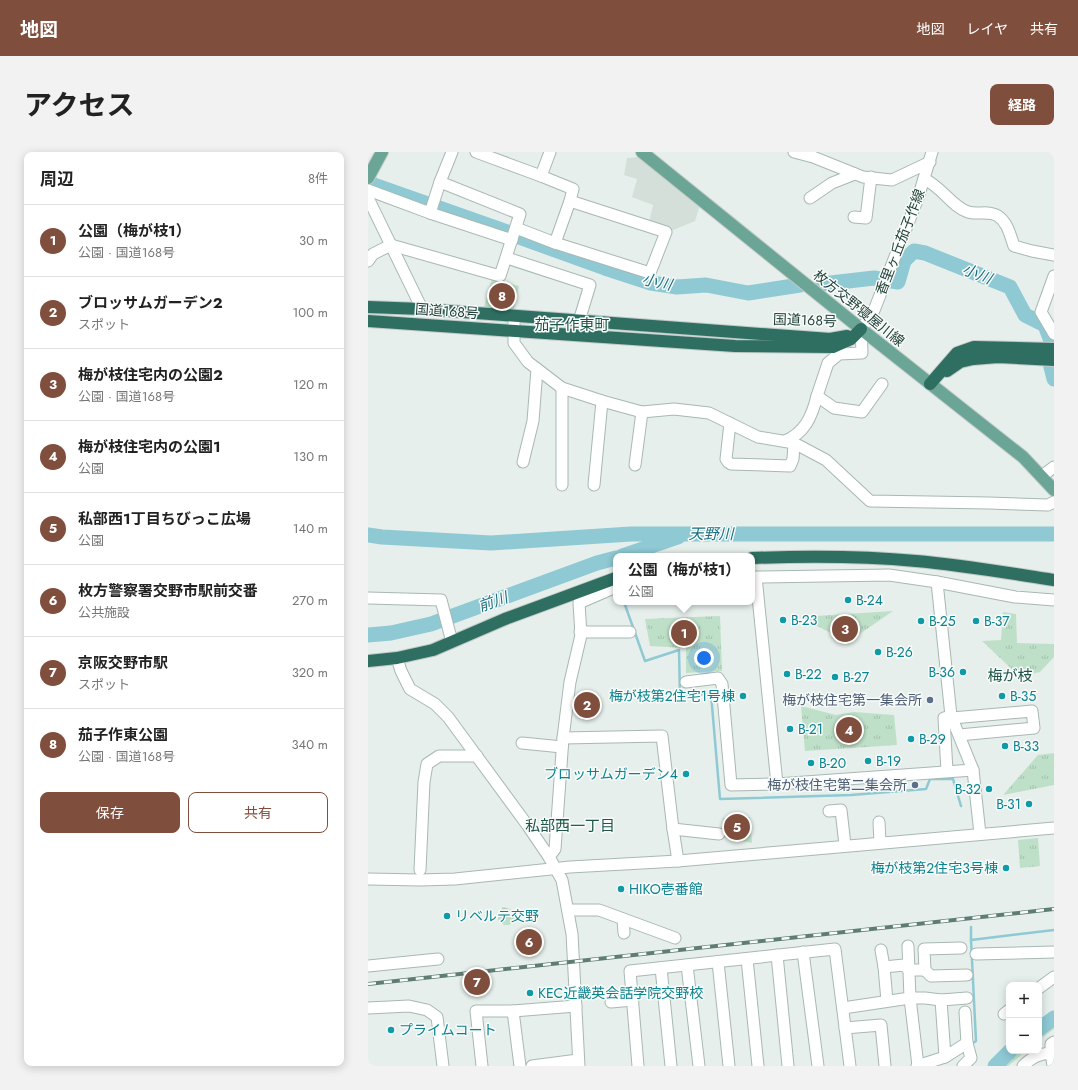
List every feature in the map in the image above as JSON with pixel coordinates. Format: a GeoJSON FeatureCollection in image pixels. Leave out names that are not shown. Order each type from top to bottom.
{"type":"FeatureCollection","features":[{"type":"Feature","properties":{"kind":"highway","name":"国道168号"},"geometry":{"type":"LineString","coordinates":[[368,307],[422,309],[830,339],[849,335],[861,329]]}},
{"type":"Feature","properties":{"kind":"highway","name":"国道168号"},"geometry":{"type":"LineString","coordinates":[[368,321],[735,346],[833,347],[851,338],[861,329]]}},
{"type":"Feature","properties":{"kind":"highway"},"geometry":{"type":"LineString","coordinates":[[930,384],[957,353],[974,348],[1054,349]]}},
{"type":"Feature","properties":{"kind":"highway"},"geometry":{"type":"LineString","coordinates":[[930,384],[960,362],[972,359],[998,358],[1054,360]]}},
{"type":"Feature","properties":{"kind":"highway"},"geometry":{"type":"LineString","coordinates":[[755,558],[861,557],[915,561],[1054,580]]}},
{"type":"Feature","properties":{"kind":"highway"},"geometry":{"type":"LineString","coordinates":[[368,661],[397,658],[433,650],[505,619],[613,579]]}},
{"type":"Feature","properties":{"kind":"main road"},"geometry":{"type":"LineString","coordinates":[[368,178],[382,152]]}},
{"type":"Feature","properties":{"kind":"main road","name":"枚方交野寝屋川線"},"geometry":{"type":"LineString","coordinates":[[642,152],[861,329],[1023,457],[1054,490]]}},
{"type":"Feature","properties":{"kind":"street"},"geometry":{"type":"LineString","coordinates":[[432,207],[452,152]]}},
{"type":"Feature","properties":{"kind":"street"},"geometry":{"type":"LineString","coordinates":[[476,152],[573,189],[555,243]]}},
{"type":"Feature","properties":{"kind":"street"},"geometry":{"type":"LineString","coordinates":[[541,176],[550,152]]}},
{"type":"Feature","properties":{"kind":"street"},"geometry":{"type":"LineString","coordinates":[[794,152],[813,156],[855,174],[892,180],[931,157]]}},
{"type":"Feature","properties":{"kind":"street","name":"香里ヶ丘茄子作線"},"geometry":{"type":"LineString","coordinates":[[861,329],[873,313],[931,157]]}},
{"type":"Feature","properties":{"kind":"street"},"geometry":{"type":"LineString","coordinates":[[810,198],[832,183],[855,174]]}},
{"type":"Feature","properties":{"kind":"street"},"geometry":{"type":"LineString","coordinates":[[854,217],[870,219],[871,177]]}},
{"type":"Feature","properties":{"kind":"street"},"geometry":{"type":"LineString","coordinates":[[924,179],[932,182],[957,205],[969,212],[982,212],[998,215],[1007,226],[1014,246],[1032,251],[1054,254]]}},
{"type":"Feature","properties":{"kind":"street"},"geometry":{"type":"LineString","coordinates":[[368,261],[373,254],[391,245],[500,276],[520,214],[440,182]]}},
{"type":"Feature","properties":{"kind":"street"},"geometry":{"type":"LineString","coordinates":[[368,190],[432,207],[512,240]]}},
{"type":"Feature","properties":{"kind":"street"},"geometry":{"type":"LineString","coordinates":[[368,198],[422,309]]}},
{"type":"Feature","properties":{"kind":"street"},"geometry":{"type":"LineString","coordinates":[[516,228],[555,243],[650,273],[666,232],[570,201]]}},
{"type":"Feature","properties":{"kind":"street"},"geometry":{"type":"LineString","coordinates":[[507,258],[590,285],[579,321]]}},
{"type":"Feature","properties":{"kind":"street"},"geometry":{"type":"LineString","coordinates":[[1054,276],[1041,312],[1054,334]]}},
{"type":"Feature","properties":{"kind":"street"},"geometry":{"type":"LineString","coordinates":[[514,316],[514,343],[528,362],[562,388],[642,412],[674,409],[709,413],[758,437],[790,442],[826,460],[870,501],[1048,505],[1054,502]]}},
{"type":"Feature","properties":{"kind":"street"},"geometry":{"type":"LineString","coordinates":[[828,363],[839,354],[862,353],[861,329]]}},
{"type":"Feature","properties":{"kind":"street"},"geometry":{"type":"LineString","coordinates":[[730,424],[726,459],[728,462],[731,464],[790,466],[792,459],[790,442],[792,438],[806,426],[833,347]]}},
{"type":"Feature","properties":{"kind":"street"},"geometry":{"type":"LineString","coordinates":[[523,462],[533,421],[537,369]]}},
{"type":"Feature","properties":{"kind":"street"},"geometry":{"type":"LineString","coordinates":[[817,396],[834,408],[862,412],[882,384]]}},
{"type":"Feature","properties":{"kind":"street"},"geometry":{"type":"LineString","coordinates":[[562,388],[562,485]]}},
{"type":"Feature","properties":{"kind":"street"},"geometry":{"type":"LineString","coordinates":[[594,485],[602,401]]}},
{"type":"Feature","properties":{"kind":"street"},"geometry":{"type":"LineString","coordinates":[[635,465],[642,412]]}},
{"type":"Feature","properties":{"kind":"street"},"geometry":{"type":"LineString","coordinates":[[1042,476],[1054,467]]}},
{"type":"Feature","properties":{"kind":"street"},"geometry":{"type":"LineString","coordinates":[[778,784],[756,577],[890,575],[937,582],[1015,597],[1054,600]]}},
{"type":"Feature","properties":{"kind":"street"},"geometry":{"type":"LineString","coordinates":[[937,582],[951,717],[973,770],[980,834]]}},
{"type":"Feature","properties":{"kind":"street"},"geometry":{"type":"LineString","coordinates":[[549,857],[555,850],[562,742],[570,682],[580,632],[577,621],[579,603],[613,588]]}},
{"type":"Feature","properties":{"kind":"street"},"geometry":{"type":"LineString","coordinates":[[368,598],[441,600],[452,642]]}},
{"type":"Feature","properties":{"kind":"street"},"geometry":{"type":"LineString","coordinates":[[580,632],[630,632]]}},
{"type":"Feature","properties":{"kind":"street"},"geometry":{"type":"LineString","coordinates":[[397,658],[401,672],[410,689],[435,704],[448,718],[528,826],[557,869],[563,885],[572,934],[579,1063],[532,1066]]}},
{"type":"Feature","properties":{"kind":"street"},"geometry":{"type":"LineString","coordinates":[[686,682],[718,678],[722,684],[731,785],[778,784],[973,770]]}},
{"type":"Feature","properties":{"kind":"street"},"geometry":{"type":"LineString","coordinates":[[946,772],[944,718],[1032,711],[1034,728],[959,735]]}},
{"type":"Feature","properties":{"kind":"street"},"geometry":{"type":"LineString","coordinates":[[522,743],[662,736],[678,861]]}},
{"type":"Feature","properties":{"kind":"street"},"geometry":{"type":"LineString","coordinates":[[420,870],[424,782],[427,764],[439,756],[477,756]]}},
{"type":"Feature","properties":{"kind":"street"},"geometry":{"type":"LineString","coordinates":[[829,811],[842,810],[844,845]]}},
{"type":"Feature","properties":{"kind":"street"},"geometry":{"type":"LineString","coordinates":[[879,822],[880,842]]}},
{"type":"Feature","properties":{"kind":"street"},"geometry":{"type":"LineString","coordinates":[[368,879],[454,879],[557,869],[678,861],[844,845],[1054,828]]}},
{"type":"Feature","properties":{"kind":"street"},"geometry":{"type":"LineString","coordinates":[[673,829],[719,834]]}},
{"type":"Feature","properties":{"kind":"street"},"geometry":{"type":"LineString","coordinates":[[568,910],[599,910],[675,938]]}},
{"type":"Feature","properties":{"kind":"street"},"geometry":{"type":"LineString","coordinates":[[623,919],[624,934]]}},
{"type":"Feature","properties":{"kind":"street"},"geometry":{"type":"LineString","coordinates":[[908,946],[910,998],[918,1066],[945,1058],[968,1046]]}},
{"type":"Feature","properties":{"kind":"street"},"geometry":{"type":"LineString","coordinates":[[961,948],[924,949],[925,970],[931,976],[967,975]]}},
{"type":"Feature","properties":{"kind":"street"},"geometry":{"type":"LineString","coordinates":[[976,954],[1025,948],[1054,952]]}},
{"type":"Feature","properties":{"kind":"street"},"geometry":{"type":"LineString","coordinates":[[638,1066],[630,971],[835,949],[850,1066]]}},
{"type":"Feature","properties":{"kind":"street"},"geometry":{"type":"LineString","coordinates":[[881,950],[887,1001]]}},
{"type":"Feature","properties":{"kind":"street"},"geometry":{"type":"LineString","coordinates":[[803,952],[818,1066]]}},
{"type":"Feature","properties":{"kind":"street"},"geometry":{"type":"LineString","coordinates":[[777,955],[788,1066]]}},
{"type":"Feature","properties":{"kind":"street"},"geometry":{"type":"LineString","coordinates":[[368,966],[438,959]]}},
{"type":"Feature","properties":{"kind":"street"},"geometry":{"type":"LineString","coordinates":[[747,959],[758,1066]]}},
{"type":"Feature","properties":{"kind":"street"},"geometry":{"type":"LineString","coordinates":[[718,962],[729,1066]]}},
{"type":"Feature","properties":{"kind":"street"},"geometry":{"type":"LineString","coordinates":[[687,965],[699,1066]]}},
{"type":"Feature","properties":{"kind":"street"},"geometry":{"type":"LineString","coordinates":[[884,967],[904,965],[909,970],[925,970]]}},
{"type":"Feature","properties":{"kind":"street"},"geometry":{"type":"LineString","coordinates":[[661,968],[671,1066]]}},
{"type":"Feature","properties":{"kind":"street"},"geometry":{"type":"LineString","coordinates":[[1042,986],[1054,977]]}},
{"type":"Feature","properties":{"kind":"street"},"geometry":{"type":"LineString","coordinates":[[842,1008],[910,998],[941,1000],[967,998]]}},
{"type":"Feature","properties":{"kind":"street"},"geometry":{"type":"LineString","coordinates":[[611,1002],[633,1000]]}},
{"type":"Feature","properties":{"kind":"street"},"geometry":{"type":"LineString","coordinates":[[941,1000],[945,1058]]}},
{"type":"Feature","properties":{"kind":"street"},"geometry":{"type":"LineString","coordinates":[[368,1008],[409,1006],[427,1010],[437,1017],[443,1066]]}},
{"type":"Feature","properties":{"kind":"street"},"geometry":{"type":"LineString","coordinates":[[482,1066],[476,1011],[513,1011],[576,1006]]}},
{"type":"Feature","properties":{"kind":"street"},"geometry":{"type":"LineString","coordinates":[[513,1011],[520,1066]]}},
{"type":"Feature","properties":{"kind":"street"},"geometry":{"type":"LineString","coordinates":[[963,1066],[971,1058],[968,1046],[965,1012]]}},
{"type":"Feature","properties":{"kind":"street"},"geometry":{"type":"LineString","coordinates":[[845,1028],[881,1025],[885,1066]]}},
{"type":"Feature","properties":{"kind":"street"},"geometry":{"type":"LineString","coordinates":[[1053,1066],[1051,1044],[1054,1042]]}},
{"type":"Feature","properties":{"kind":"street"},"geometry":{"type":"LineString","coordinates":[[1023,1066],[1039,1054],[1051,1053]]}},
{"type":"Feature","properties":{"kind":"shaded area"},"geometry":{"type":"Polygon","coordinates":[[[639,157],[700,205],[695,221],[671,231],[649,222],[653,205],[632,197],[637,179],[624,175],[627,158],[639,157]]]}},
{"type":"Feature","properties":{"kind":"green space"},"geometry":{"type":"Polygon","coordinates":[[[492,279],[519,286],[514,309],[484,307],[492,279]]]}},
{"type":"Feature","properties":{"kind":"green space"},"geometry":{"type":"Polygon","coordinates":[[[893,611],[848,642],[800,617],[893,611]]]}},
{"type":"Feature","properties":{"kind":"green space"},"geometry":{"type":"Polygon","coordinates":[[[1003,612],[1016,614],[1017,643],[1054,644],[1054,657],[1040,672],[1027,675],[1017,674],[982,641],[1001,640],[1003,612]]]}},
{"type":"Feature","properties":{"kind":"green space"},"geometry":{"type":"Polygon","coordinates":[[[720,616],[722,671],[686,673],[686,648],[650,646],[645,619],[720,616]]]}},
{"type":"Feature","properties":{"kind":"green space"},"geometry":{"type":"Polygon","coordinates":[[[801,706],[836,715],[854,712],[894,715],[897,745],[805,751],[801,706]]]}},
{"type":"Feature","properties":{"kind":"green space"},"geometry":{"type":"Polygon","coordinates":[[[1054,753],[1054,785],[1003,795],[1038,755],[1054,753]]]}},
{"type":"Feature","properties":{"kind":"green space"},"geometry":{"type":"Polygon","coordinates":[[[750,817],[752,843],[724,837],[723,818],[750,817]]]}},
{"type":"Feature","properties":{"kind":"green space"},"geometry":{"type":"Polygon","coordinates":[[[1038,838],[1040,866],[1020,868],[1018,840],[1038,838]]]}},
{"type":"Feature","properties":{"kind":"green space"},"geometry":{"type":"Polygon","coordinates":[[[503,907],[513,910],[517,915],[515,921],[509,925],[504,925],[498,920],[498,913],[503,907]]]}},
{"type":"Feature","properties":{"kind":"green space"},"geometry":{"type":"Polygon","coordinates":[[[1054,1020],[1054,1029],[1042,1038],[1042,1029],[1054,1020]]]}},
{"type":"Feature","properties":{"kind":"green space"},"geometry":{"type":"Polygon","coordinates":[[[1011,1054],[1022,1054],[1008,1066],[1002,1066],[1000,1064],[1011,1054]]]}},
{"type":"Feature","properties":{"kind":"waterway","name":"小川"},"geometry":{"type":"LineString","coordinates":[[368,181],[374,185],[510,233]]}},
{"type":"Feature","properties":{"kind":"waterway","name":"小川"},"geometry":{"type":"LineString","coordinates":[[519,237],[651,283],[677,287],[706,285],[748,293],[800,285]]}},
{"type":"Feature","properties":{"kind":"waterway","name":"小川"},"geometry":{"type":"LineString","coordinates":[[822,284],[874,278],[898,282],[904,261],[914,251],[925,253],[1010,287],[1025,315],[1045,325],[1051,341]]}},
{"type":"Feature","properties":{"kind":"waterway","name":"小川"},"geometry":{"type":"LineString","coordinates":[[1051,367],[1054,379]]}},
{"type":"Feature","properties":{"kind":"waterway","name":"天野川"},"geometry":{"type":"LineString","coordinates":[[368,535],[491,543],[631,534],[1054,534]]}},
{"type":"Feature","properties":{"kind":"waterway","name":"前川"},"geometry":{"type":"LineString","coordinates":[[631,553],[678,537]]}},
{"type":"Feature","properties":{"kind":"waterway","name":"前川"},"geometry":{"type":"LineString","coordinates":[[368,635],[391,633],[431,624],[597,563],[613,559]]}},
{"type":"Feature","properties":{"kind":"waterway"},"geometry":{"type":"LineString","coordinates":[[625,605],[645,661],[679,650],[680,696],[711,694],[720,799],[851,795],[926,789],[930,779],[953,779],[961,806]]}},
{"type":"Feature","properties":{"kind":"waterway"},"geometry":{"type":"LineString","coordinates":[[970,1045],[976,1041],[971,927]]}},
{"type":"Feature","properties":{"kind":"waterway"},"geometry":{"type":"LineString","coordinates":[[971,940],[1054,930]]}},
{"type":"Feature","properties":{"kind":"waterway"},"geometry":{"type":"LineString","coordinates":[[1042,1027],[1054,1018]]}},
{"type":"Feature","properties":{"kind":"waterway"},"geometry":{"type":"LineString","coordinates":[[995,1066],[1007,1054]]}},
{"type":"Feature","properties":{"kind":"railway"},"geometry":{"type":"LineString","coordinates":[[368,984],[1054,909]]}},
{"type":"Feature","properties":{"kind":"place","name":"茄子作東公園"},"geometry":{"type":"Point","coordinates":[502,296]}},
{"type":"Feature","properties":{"kind":"place","name":"B-24"},"geometry":{"type":"Point","coordinates":[848,600]}},
{"type":"Feature","properties":{"kind":"place","name":"B-23"},"geometry":{"type":"Point","coordinates":[783,620]}},
{"type":"Feature","properties":{"kind":"place","name":"B-25"},"geometry":{"type":"Point","coordinates":[921,621]}},
{"type":"Feature","properties":{"kind":"place","name":"B-37"},"geometry":{"type":"Point","coordinates":[976,621]}},
{"type":"Feature","properties":{"kind":"place","name":"梅が枝住宅内の公園2"},"geometry":{"type":"Point","coordinates":[845,629]}},
{"type":"Feature","properties":{"kind":"place","name":"公園（梅が枝1）"},"geometry":{"type":"Point","coordinates":[684,633]}},
{"type":"Feature","properties":{"kind":"place","name":"B-26"},"geometry":{"type":"Point","coordinates":[878,652]}},
{"type":"Feature","properties":{"kind":"place","name":"B-36"},"geometry":{"type":"Point","coordinates":[963,672]}},
{"type":"Feature","properties":{"kind":"place","name":"B-22"},"geometry":{"type":"Point","coordinates":[787,674]}},
{"type":"Feature","properties":{"kind":"place","name":"B-27"},"geometry":{"type":"Point","coordinates":[835,677]}},
{"type":"Feature","properties":{"kind":"place","name":"梅が枝第2住宅1号棟"},"geometry":{"type":"Point","coordinates":[743,696]}},
{"type":"Feature","properties":{"kind":"place","name":"B-35"},"geometry":{"type":"Point","coordinates":[1002,696]}},
{"type":"Feature","properties":{"kind":"place","name":"梅が枝住宅第一集会所"},"geometry":{"type":"Point","coordinates":[930,700]}},
{"type":"Feature","properties":{"kind":"place","name":"ブロッサムガーデン2"},"geometry":{"type":"Point","coordinates":[587,705]}},
{"type":"Feature","properties":{"kind":"place","name":"B-21"},"geometry":{"type":"Point","coordinates":[790,729]}},
{"type":"Feature","properties":{"kind":"place","name":"梅が枝住宅内の公園1"},"geometry":{"type":"Point","coordinates":[849,730]}},
{"type":"Feature","properties":{"kind":"place","name":"B-29"},"geometry":{"type":"Point","coordinates":[911,739]}},
{"type":"Feature","properties":{"kind":"place","name":"B-33"},"geometry":{"type":"Point","coordinates":[1005,746]}},
{"type":"Feature","properties":{"kind":"place","name":"B-19"},"geometry":{"type":"Point","coordinates":[868,761]}},
{"type":"Feature","properties":{"kind":"place","name":"B-20"},"geometry":{"type":"Point","coordinates":[811,763]}},
{"type":"Feature","properties":{"kind":"place","name":"ブロッサムガーデン4"},"geometry":{"type":"Point","coordinates":[686,774]}},
{"type":"Feature","properties":{"kind":"place","name":"梅が枝住宅第二集会所"},"geometry":{"type":"Point","coordinates":[915,785]}},
{"type":"Feature","properties":{"kind":"place","name":"B-32"},"geometry":{"type":"Point","coordinates":[989,789]}},
{"type":"Feature","properties":{"kind":"place","name":"B-31"},"geometry":{"type":"Point","coordinates":[1029,804]}},
{"type":"Feature","properties":{"kind":"place","name":"私部西1丁目ちびっこ広場"},"geometry":{"type":"Point","coordinates":[737,827]}},
{"type":"Feature","properties":{"kind":"place","name":"梅が枝第2住宅3号棟"},"geometry":{"type":"Point","coordinates":[1006,868]}},
{"type":"Feature","properties":{"kind":"place","name":"HIKO壱番館"},"geometry":{"type":"Point","coordinates":[621,889]}},
{"type":"Feature","properties":{"kind":"place","name":"リベルテ交野"},"geometry":{"type":"Point","coordinates":[447,916]}},
{"type":"Feature","properties":{"kind":"place","name":"枚方警察署交野市駅前交番"},"geometry":{"type":"Point","coordinates":[529,942]}},
{"type":"Feature","properties":{"kind":"place","name":"京阪交野市駅"},"geometry":{"type":"Point","coordinates":[477,982]}},
{"type":"Feature","properties":{"kind":"place","name":"KEC近畿英会話学院交野校"},"geometry":{"type":"Point","coordinates":[530,993]}},
{"type":"Feature","properties":{"kind":"place","name":"プライムコート"},"geometry":{"type":"Point","coordinates":[391,1030]}},
{"type":"Feature","properties":{"kind":"district","name":"茄子作東町"},"geometry":{"type":"Point","coordinates":[572,325]}},
{"type":"Feature","properties":{"kind":"district","name":"梅が枝"},"geometry":{"type":"Point","coordinates":[1010,676]}},
{"type":"Feature","properties":{"kind":"district","name":"私部西一丁目"},"geometry":{"type":"Point","coordinates":[570,826]}}]}
